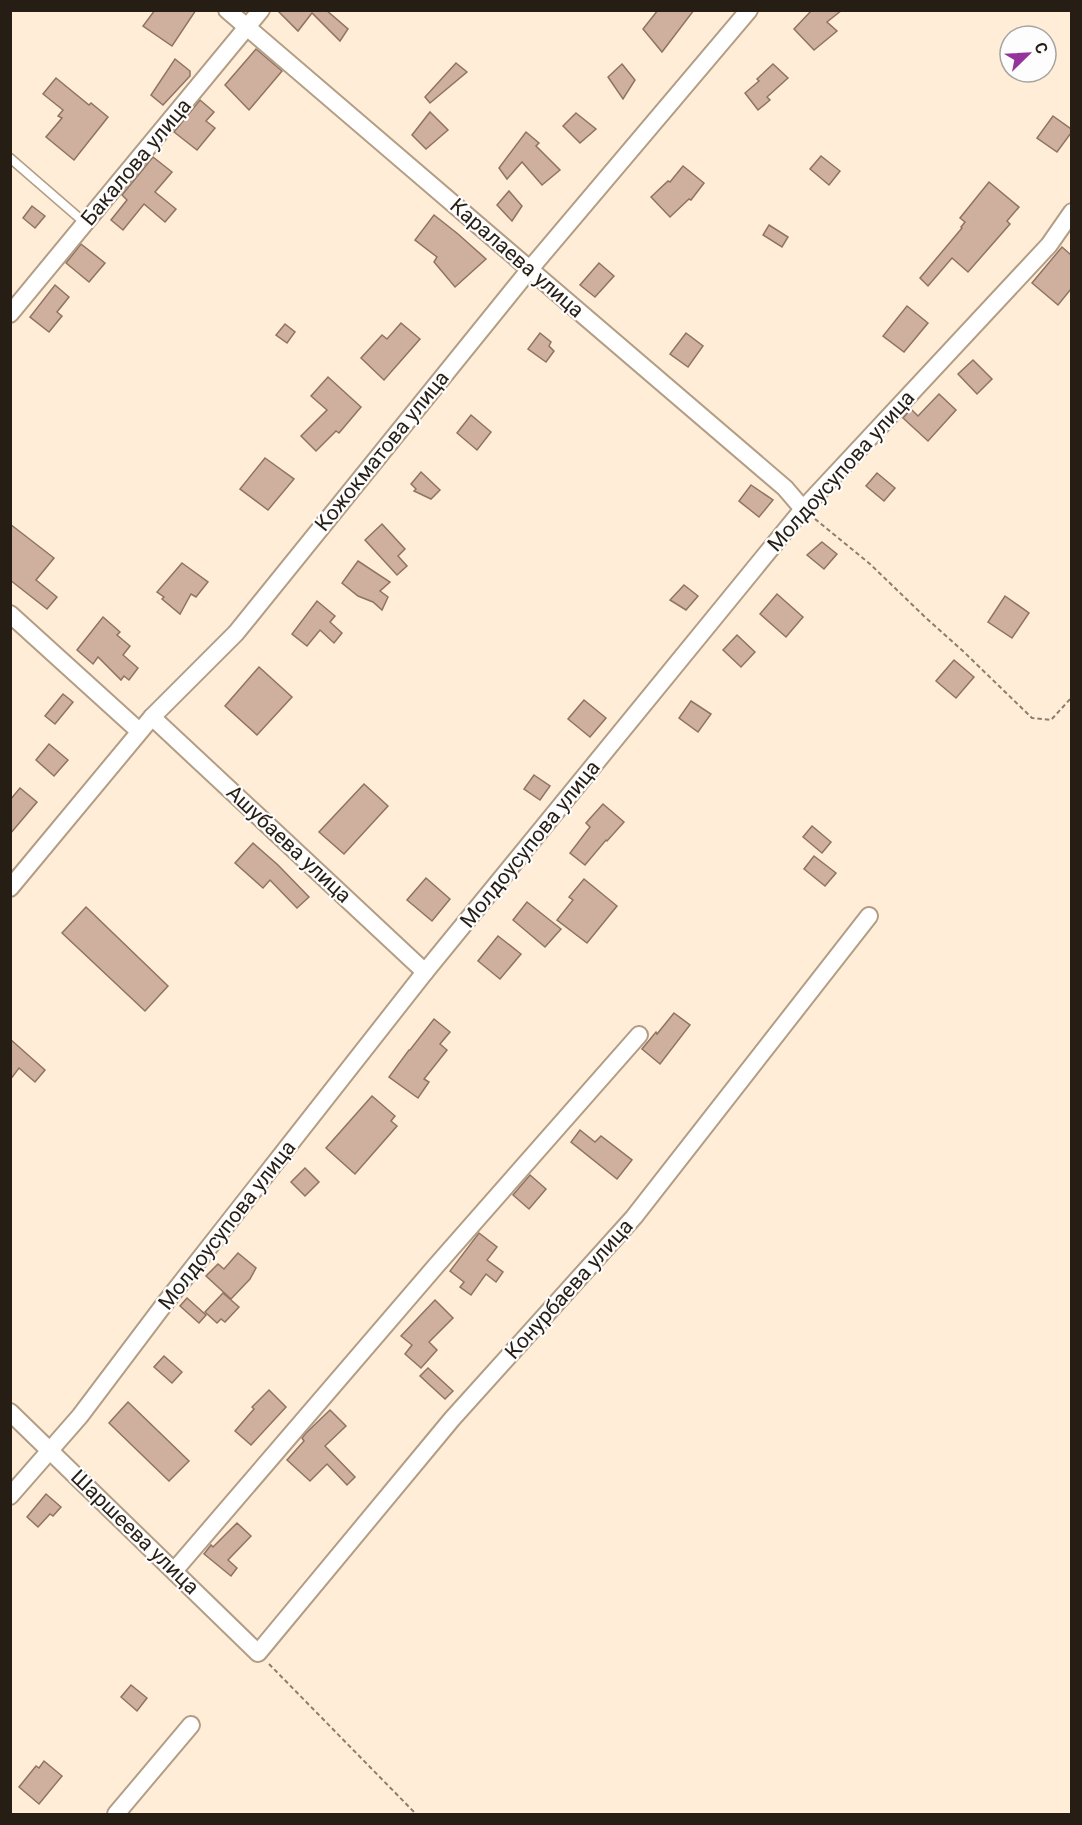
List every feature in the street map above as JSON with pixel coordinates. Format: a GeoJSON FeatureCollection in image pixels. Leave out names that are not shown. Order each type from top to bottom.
{"type":"FeatureCollection","features":[{"type":"Feature","properties":{"kind":"street","name":"Каралаева улица"},"geometry":{"type":"LineString","coordinates":[[227,10],[785,488],[803,509]]}},
{"type":"Feature","properties":{"kind":"street","name":"Бакалова улица"},"geometry":{"type":"LineString","coordinates":[[10,314],[261,10]]}},
{"type":"Feature","properties":{"kind":"street","name":"Кожокматова улица"},"geometry":{"type":"LineString","coordinates":[[10,888],[152,717],[236,633],[530,269],[749,10]]}},
{"type":"Feature","properties":{"kind":"street","name":"Молдоусупова улица"},"geometry":{"type":"LineString","coordinates":[[10,1496],[80,1416],[425,972],[803,509],[1049,245],[1071,212]]}},
{"type":"Feature","properties":{"kind":"street"},"geometry":{"type":"LineString","coordinates":[[10,614],[139,732]]}},
{"type":"Feature","properties":{"kind":"street","name":"Ашубаева улица"},"geometry":{"type":"LineString","coordinates":[[152,717],[425,972]]}},
{"type":"Feature","properties":{"kind":"street","name":"Конурбаева улица"},"geometry":{"type":"LineString","coordinates":[[258,1653],[452,1419],[634,1217],[869,915]]}},
{"type":"Feature","properties":{"kind":"street"},"geometry":{"type":"LineString","coordinates":[[174,1571],[435,1267],[639,1035]]}},
{"type":"Feature","properties":{"kind":"street","name":"Шаршеева улица"},"geometry":{"type":"LineString","coordinates":[[10,1412],[258,1653]]}},
{"type":"Feature","properties":{"kind":"street"},"geometry":{"type":"LineString","coordinates":[[116,1815],[191,1725]]}},
{"type":"Feature","properties":{"kind":"lane"},"geometry":{"type":"LineString","coordinates":[[10,158],[85,223]]}},
{"type":"Feature","properties":{"kind":"path"},"geometry":{"type":"LineString","coordinates":[[803,509],[870,564],[1032,718],[1051,720],[1071,697]]}},
{"type":"Feature","properties":{"kind":"path"},"geometry":{"type":"LineString","coordinates":[[258,1653],[416,1815]]}},
{"type":"Feature","properties":{"kind":"building"},"geometry":{"type":"Polygon","coordinates":[[[155,10],[196,10],[172,46],[143,26],[155,10]]]}},
{"type":"Feature","properties":{"kind":"building"},"geometry":{"type":"Polygon","coordinates":[[[277,10],[326,10],[348,29],[340,41],[312,13],[298,31],[277,10]]]}},
{"type":"Feature","properties":{"kind":"building"},"geometry":{"type":"Polygon","coordinates":[[[658,10],[694,10],[662,52],[643,29],[658,10]]]}},
{"type":"Feature","properties":{"kind":"building"},"geometry":{"type":"Polygon","coordinates":[[[812,10],[842,10],[827,22],[837,31],[814,50],[794,29],[812,10]]]}},
{"type":"Feature","properties":{"kind":"building"},"geometry":{"type":"Polygon","coordinates":[[[256,49],[282,71],[249,110],[225,85],[256,49]]]}},
{"type":"Feature","properties":{"kind":"building"},"geometry":{"type":"Polygon","coordinates":[[[175,59],[190,71],[190,76],[163,105],[151,95],[175,59]]]}},
{"type":"Feature","properties":{"kind":"building"},"geometry":{"type":"Polygon","coordinates":[[[456,63],[467,72],[430,103],[425,97],[456,63]]]}},
{"type":"Feature","properties":{"kind":"building"},"geometry":{"type":"Polygon","coordinates":[[[622,64],[635,80],[623,99],[608,77],[622,64]]]}},
{"type":"Feature","properties":{"kind":"building"},"geometry":{"type":"Polygon","coordinates":[[[773,64],[788,78],[767,97],[770,100],[758,110],[745,93],[773,64]]]}},
{"type":"Feature","properties":{"kind":"building"},"geometry":{"type":"Polygon","coordinates":[[[56,78],[89,105],[91,103],[108,117],[74,160],[46,137],[62,118],[58,116],[63,110],[43,94],[56,78]]]}},
{"type":"Feature","properties":{"kind":"building"},"geometry":{"type":"Polygon","coordinates":[[[200,100],[214,112],[206,121],[215,128],[197,150],[174,132],[200,100]]]}},
{"type":"Feature","properties":{"kind":"building"},"geometry":{"type":"Polygon","coordinates":[[[430,112],[448,130],[426,149],[412,135],[430,112]]]}},
{"type":"Feature","properties":{"kind":"building"},"geometry":{"type":"Polygon","coordinates":[[[576,113],[596,129],[580,143],[563,126],[576,113]]]}},
{"type":"Feature","properties":{"kind":"building"},"geometry":{"type":"Polygon","coordinates":[[[1053,116],[1071,129],[1071,133],[1057,152],[1037,138],[1053,116]]]}},
{"type":"Feature","properties":{"kind":"building"},"geometry":{"type":"Polygon","coordinates":[[[526,132],[539,143],[536,146],[560,170],[542,185],[522,162],[507,179],[499,168],[526,132]]]}},
{"type":"Feature","properties":{"kind":"building"},"geometry":{"type":"Polygon","coordinates":[[[821,156],[840,171],[829,185],[810,169],[821,156]]]}},
{"type":"Feature","properties":{"kind":"building"},"geometry":{"type":"Polygon","coordinates":[[[153,157],[172,172],[155,192],[176,209],[165,222],[144,204],[123,230],[111,220],[127,200],[122,195],[153,157]]]}},
{"type":"Feature","properties":{"kind":"building"},"geometry":{"type":"Polygon","coordinates":[[[683,166],[704,183],[691,200],[689,199],[670,217],[651,197],[668,181],[670,182],[683,166]]]}},
{"type":"Feature","properties":{"kind":"building"},"geometry":{"type":"Polygon","coordinates":[[[989,182],[1019,207],[1007,221],[1010,224],[968,272],[952,258],[928,286],[920,278],[962,228],[965,222],[960,218],[989,182]]]}},
{"type":"Feature","properties":{"kind":"building"},"geometry":{"type":"Polygon","coordinates":[[[509,191],[522,206],[512,221],[497,205],[509,191]]]}},
{"type":"Feature","properties":{"kind":"building"},"geometry":{"type":"Polygon","coordinates":[[[32,206],[45,216],[35,228],[23,218],[32,206]]]}},
{"type":"Feature","properties":{"kind":"building"},"geometry":{"type":"Polygon","coordinates":[[[434,215],[486,259],[455,287],[434,262],[437,257],[415,240],[434,215]]]}},
{"type":"Feature","properties":{"kind":"building"},"geometry":{"type":"Polygon","coordinates":[[[769,225],[788,237],[782,247],[763,235],[769,225]]]}},
{"type":"Feature","properties":{"kind":"building"},"geometry":{"type":"Polygon","coordinates":[[[81,244],[105,263],[89,282],[66,263],[81,244]]]}},
{"type":"Feature","properties":{"kind":"building"},"geometry":{"type":"Polygon","coordinates":[[[1062,247],[1071,255],[1071,289],[1058,305],[1032,283],[1062,247]]]}},
{"type":"Feature","properties":{"kind":"building"},"geometry":{"type":"Polygon","coordinates":[[[599,263],[614,276],[595,297],[580,285],[599,263]]]}},
{"type":"Feature","properties":{"kind":"building"},"geometry":{"type":"Polygon","coordinates":[[[55,285],[69,297],[57,312],[62,316],[49,332],[30,317],[55,285]]]}},
{"type":"Feature","properties":{"kind":"building"},"geometry":{"type":"Polygon","coordinates":[[[907,306],[928,323],[904,352],[883,336],[907,306]]]}},
{"type":"Feature","properties":{"kind":"building"},"geometry":{"type":"Polygon","coordinates":[[[401,323],[420,339],[384,380],[361,358],[382,335],[387,339],[401,323]]]}},
{"type":"Feature","properties":{"kind":"building"},"geometry":{"type":"Polygon","coordinates":[[[285,324],[295,332],[287,343],[276,335],[285,324]]]}},
{"type":"Feature","properties":{"kind":"building"},"geometry":{"type":"Polygon","coordinates":[[[540,333],[551,342],[549,346],[554,351],[546,362],[528,349],[540,333]]]}},
{"type":"Feature","properties":{"kind":"building"},"geometry":{"type":"Polygon","coordinates":[[[686,333],[703,346],[688,367],[670,354],[686,333]]]}},
{"type":"Feature","properties":{"kind":"building"},"geometry":{"type":"Polygon","coordinates":[[[973,360],[992,379],[977,394],[958,374],[973,360]]]}},
{"type":"Feature","properties":{"kind":"building"},"geometry":{"type":"Polygon","coordinates":[[[328,377],[361,407],[339,433],[336,431],[316,451],[301,436],[327,410],[311,396],[328,377]]]}},
{"type":"Feature","properties":{"kind":"building"},"geometry":{"type":"Polygon","coordinates":[[[939,394],[956,410],[928,441],[903,418],[911,409],[918,416],[939,394]]]}},
{"type":"Feature","properties":{"kind":"building"},"geometry":{"type":"Polygon","coordinates":[[[471,415],[491,432],[477,450],[457,433],[471,415]]]}},
{"type":"Feature","properties":{"kind":"building"},"geometry":{"type":"Polygon","coordinates":[[[265,458],[294,479],[268,510],[240,489],[265,458]]]}},
{"type":"Feature","properties":{"kind":"building"},"geometry":{"type":"Polygon","coordinates":[[[421,472],[440,490],[431,499],[414,491],[416,489],[411,484],[421,472]]]}},
{"type":"Feature","properties":{"kind":"building"},"geometry":{"type":"Polygon","coordinates":[[[877,473],[895,488],[884,501],[866,486],[877,473]]]}},
{"type":"Feature","properties":{"kind":"building"},"geometry":{"type":"Polygon","coordinates":[[[751,485],[773,500],[759,517],[739,501],[751,485]]]}},
{"type":"Feature","properties":{"kind":"building"},"geometry":{"type":"Polygon","coordinates":[[[10,524],[54,558],[36,580],[57,597],[47,609],[10,580],[10,524]]]}},
{"type":"Feature","properties":{"kind":"building"},"geometry":{"type":"Polygon","coordinates":[[[382,524],[405,549],[398,556],[407,566],[397,575],[365,540],[382,524]]]}},
{"type":"Feature","properties":{"kind":"building"},"geometry":{"type":"Polygon","coordinates":[[[822,542],[837,554],[824,569],[807,555],[822,542]]]}},
{"type":"Feature","properties":{"kind":"building"},"geometry":{"type":"Polygon","coordinates":[[[358,561],[390,582],[380,591],[388,597],[382,610],[373,602],[358,596],[342,583],[358,561]]]}},
{"type":"Feature","properties":{"kind":"building"},"geometry":{"type":"Polygon","coordinates":[[[182,563],[208,582],[196,597],[191,594],[180,614],[157,592],[182,563]]]}},
{"type":"Feature","properties":{"kind":"building"},"geometry":{"type":"Polygon","coordinates":[[[684,585],[698,596],[686,610],[670,600],[684,585]]]}},
{"type":"Feature","properties":{"kind":"building"},"geometry":{"type":"Polygon","coordinates":[[[777,594],[803,617],[786,637],[760,614],[777,594]]]}},
{"type":"Feature","properties":{"kind":"building"},"geometry":{"type":"Polygon","coordinates":[[[1005,596],[1029,613],[1012,638],[988,622],[1005,596]]]}},
{"type":"Feature","properties":{"kind":"building"},"geometry":{"type":"Polygon","coordinates":[[[317,601],[335,616],[330,622],[342,633],[334,643],[320,630],[307,646],[292,634],[317,601]]]}},
{"type":"Feature","properties":{"kind":"building"},"geometry":{"type":"Polygon","coordinates":[[[103,617],[120,632],[117,635],[130,646],[123,655],[138,668],[129,680],[124,676],[121,680],[98,657],[93,664],[77,650],[103,617]]]}},
{"type":"Feature","properties":{"kind":"building"},"geometry":{"type":"Polygon","coordinates":[[[737,635],[755,652],[741,667],[723,650],[737,635]]]}},
{"type":"Feature","properties":{"kind":"building"},"geometry":{"type":"Polygon","coordinates":[[[954,660],[974,677],[956,698],[936,681],[954,660]]]}},
{"type":"Feature","properties":{"kind":"building"},"geometry":{"type":"Polygon","coordinates":[[[259,667],[292,697],[257,735],[225,706],[259,667]]]}},
{"type":"Feature","properties":{"kind":"building"},"geometry":{"type":"Polygon","coordinates":[[[63,694],[73,702],[55,724],[45,716],[63,694]]]}},
{"type":"Feature","properties":{"kind":"building"},"geometry":{"type":"Polygon","coordinates":[[[584,700],[606,718],[590,737],[568,719],[584,700]]]}},
{"type":"Feature","properties":{"kind":"building"},"geometry":{"type":"Polygon","coordinates":[[[691,701],[711,714],[698,732],[679,718],[691,701]]]}},
{"type":"Feature","properties":{"kind":"building"},"geometry":{"type":"Polygon","coordinates":[[[49,744],[68,760],[54,776],[36,760],[49,744]]]}},
{"type":"Feature","properties":{"kind":"building"},"geometry":{"type":"Polygon","coordinates":[[[534,775],[550,786],[540,800],[524,789],[534,775]]]}},
{"type":"Feature","properties":{"kind":"building"},"geometry":{"type":"Polygon","coordinates":[[[364,784],[388,806],[344,854],[319,832],[364,784]]]}},
{"type":"Feature","properties":{"kind":"building"},"geometry":{"type":"Polygon","coordinates":[[[20,788],[37,802],[10,834],[10,800],[20,788]]]}},
{"type":"Feature","properties":{"kind":"building"},"geometry":{"type":"Polygon","coordinates":[[[603,804],[624,822],[585,865],[570,853],[590,827],[586,823],[603,804]]]}},
{"type":"Feature","properties":{"kind":"building"},"geometry":{"type":"Polygon","coordinates":[[[812,826],[831,842],[822,853],[803,837],[812,826]]]}},
{"type":"Feature","properties":{"kind":"building"},"geometry":{"type":"Polygon","coordinates":[[[253,843],[309,897],[297,908],[270,880],[263,888],[235,863],[253,843]]]}},
{"type":"Feature","properties":{"kind":"building"},"geometry":{"type":"Polygon","coordinates":[[[814,856],[836,873],[825,886],[804,869],[814,856]]]}},
{"type":"Feature","properties":{"kind":"building"},"geometry":{"type":"Polygon","coordinates":[[[426,878],[450,899],[432,921],[407,900],[426,878]]]}},
{"type":"Feature","properties":{"kind":"building"},"geometry":{"type":"Polygon","coordinates":[[[584,879],[617,906],[587,943],[557,920],[573,900],[569,897],[584,879]]]}},
{"type":"Feature","properties":{"kind":"building"},"geometry":{"type":"Polygon","coordinates":[[[527,902],[561,929],[545,947],[513,920],[527,902]]]}},
{"type":"Feature","properties":{"kind":"building"},"geometry":{"type":"Polygon","coordinates":[[[86,907],[168,986],[145,1011],[62,933],[86,907]]]}},
{"type":"Feature","properties":{"kind":"building"},"geometry":{"type":"Polygon","coordinates":[[[498,936],[521,954],[500,979],[478,961],[498,936]]]}},
{"type":"Feature","properties":{"kind":"building"},"geometry":{"type":"Polygon","coordinates":[[[674,1013],[690,1025],[660,1064],[642,1049],[674,1013]]]}},
{"type":"Feature","properties":{"kind":"building"},"geometry":{"type":"Polygon","coordinates":[[[434,1019],[450,1032],[440,1044],[447,1050],[424,1079],[429,1082],[418,1098],[389,1077],[434,1019]]]}},
{"type":"Feature","properties":{"kind":"building"},"geometry":{"type":"Polygon","coordinates":[[[10,1039],[45,1070],[35,1082],[19,1068],[10,1080],[10,1039]]]}},
{"type":"Feature","properties":{"kind":"building"},"geometry":{"type":"Polygon","coordinates":[[[372,1096],[395,1116],[391,1121],[397,1126],[355,1174],[326,1148],[372,1096]]]}},
{"type":"Feature","properties":{"kind":"building"},"geometry":{"type":"Polygon","coordinates":[[[580,1130],[595,1142],[601,1136],[632,1160],[617,1179],[571,1142],[580,1130]]]}},
{"type":"Feature","properties":{"kind":"building"},"geometry":{"type":"Polygon","coordinates":[[[305,1168],[319,1182],[305,1196],[291,1182],[305,1168]]]}},
{"type":"Feature","properties":{"kind":"building"},"geometry":{"type":"Polygon","coordinates":[[[530,1175],[546,1189],[529,1209],[513,1195],[530,1175]]]}},
{"type":"Feature","properties":{"kind":"building"},"geometry":{"type":"Polygon","coordinates":[[[479,1233],[497,1247],[487,1260],[503,1272],[496,1282],[486,1274],[471,1295],[460,1287],[464,1282],[450,1271],[479,1233]]]}},
{"type":"Feature","properties":{"kind":"building"},"geometry":{"type":"Polygon","coordinates":[[[238,1253],[256,1268],[250,1279],[231,1299],[206,1276],[218,1264],[224,1269],[238,1253]]]}},
{"type":"Feature","properties":{"kind":"building"},"geometry":{"type":"Polygon","coordinates":[[[223,1293],[239,1307],[225,1322],[221,1319],[217,1323],[205,1312],[223,1293]]]}},
{"type":"Feature","properties":{"kind":"building"},"geometry":{"type":"Polygon","coordinates":[[[187,1298],[206,1315],[199,1323],[180,1306],[187,1298]]]}},
{"type":"Feature","properties":{"kind":"building"},"geometry":{"type":"Polygon","coordinates":[[[435,1300],[453,1318],[429,1342],[437,1350],[421,1368],[405,1354],[412,1345],[401,1336],[435,1300]]]}},
{"type":"Feature","properties":{"kind":"building"},"geometry":{"type":"Polygon","coordinates":[[[164,1356],[182,1372],[172,1383],[154,1367],[164,1356]]]}},
{"type":"Feature","properties":{"kind":"building"},"geometry":{"type":"Polygon","coordinates":[[[428,1368],[453,1391],[445,1399],[420,1376],[428,1368]]]}},
{"type":"Feature","properties":{"kind":"building"},"geometry":{"type":"Polygon","coordinates":[[[269,1390],[286,1407],[251,1445],[235,1431],[254,1409],[252,1407],[269,1390]]]}},
{"type":"Feature","properties":{"kind":"building"},"geometry":{"type":"Polygon","coordinates":[[[128,1402],[189,1461],[169,1481],[109,1423],[128,1402]]]}},
{"type":"Feature","properties":{"kind":"building"},"geometry":{"type":"Polygon","coordinates":[[[330,1410],[346,1426],[325,1446],[355,1477],[347,1485],[327,1464],[310,1481],[287,1460],[304,1441],[302,1438],[306,1433],[330,1410]]]}},
{"type":"Feature","properties":{"kind":"building"},"geometry":{"type":"Polygon","coordinates":[[[46,1494],[61,1507],[53,1516],[50,1514],[38,1527],[27,1517],[46,1494]]]}},
{"type":"Feature","properties":{"kind":"building"},"geometry":{"type":"Polygon","coordinates":[[[237,1523],[251,1536],[228,1560],[237,1568],[231,1576],[204,1554],[237,1523]]]}},
{"type":"Feature","properties":{"kind":"building"},"geometry":{"type":"Polygon","coordinates":[[[131,1685],[147,1698],[137,1711],[121,1697],[131,1685]]]}},
{"type":"Feature","properties":{"kind":"building"},"geometry":{"type":"Polygon","coordinates":[[[44,1761],[62,1776],[39,1804],[19,1787],[36,1766],[39,1768],[44,1761]]]}}]}
